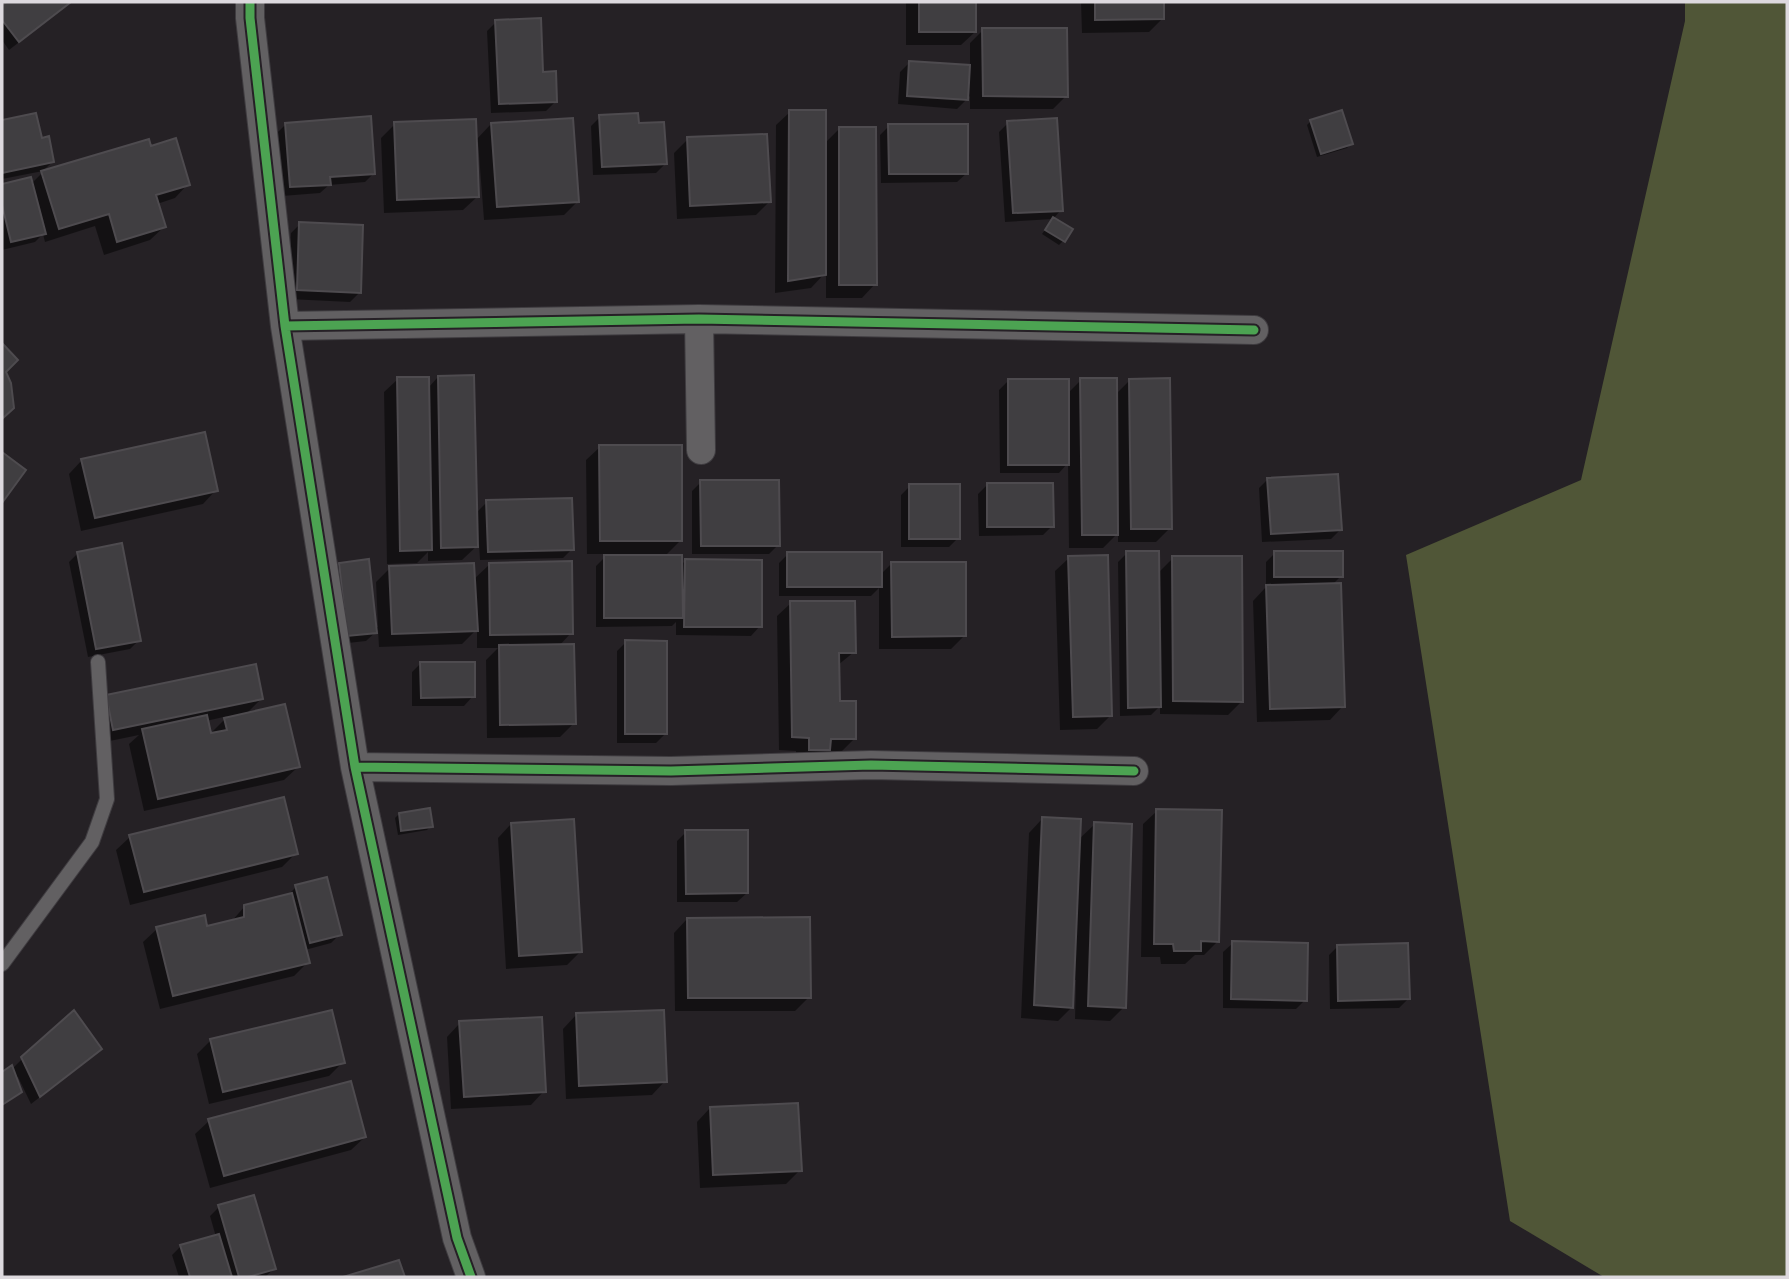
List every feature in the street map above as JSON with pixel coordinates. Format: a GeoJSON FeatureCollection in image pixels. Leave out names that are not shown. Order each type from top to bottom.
{"type":"FeatureCollection","features":[{"type":"Feature","properties":{"kind":"street"},"geometry":{"type":"LineString","coordinates":[[245,7],[285,326],[355,767],[457,1238],[471,1277]]}},
{"type":"Feature","properties":{"kind":"street"},"geometry":{"type":"LineString","coordinates":[[285,326],[699,319],[1254,330]]}},
{"type":"Feature","properties":{"kind":"street"},"geometry":{"type":"LineString","coordinates":[[699,319],[701,450]]}},
{"type":"Feature","properties":{"kind":"street"},"geometry":{"type":"LineString","coordinates":[[355,767],[671,771],[871,765],[1134,771]]}},
{"type":"Feature","properties":{"kind":"lane"},"geometry":{"type":"LineString","coordinates":[[2,964],[92,842],[107,799],[98,662]]}},
{"type":"Feature","properties":{"kind":"green space"},"geometry":{"type":"Polygon","coordinates":[[[1685,2],[1787,2],[1787,1277],[1604,1277],[1510,1221],[1406,555],[1581,480],[1685,21],[1685,2]]]}},
{"type":"Feature","properties":{"kind":"building"},"geometry":{"type":"Polygon","coordinates":[[[7,2],[71,2],[19,42],[2,20],[2,5],[7,2]]]}},
{"type":"Feature","properties":{"kind":"building"},"geometry":{"type":"Polygon","coordinates":[[[919,2],[976,2],[976,32],[919,32],[919,2]]]}},
{"type":"Feature","properties":{"kind":"building"},"geometry":{"type":"Polygon","coordinates":[[[1095,2],[1164,2],[1164,19],[1095,20],[1095,2]]]}},
{"type":"Feature","properties":{"kind":"building"},"geometry":{"type":"Polygon","coordinates":[[[541,18],[543,72],[556,71],[557,102],[499,104],[495,20],[541,18]]]}},
{"type":"Feature","properties":{"kind":"building"},"geometry":{"type":"Polygon","coordinates":[[[982,28],[1067,28],[1068,97],[983,96],[982,28]]]}},
{"type":"Feature","properties":{"kind":"building"},"geometry":{"type":"Polygon","coordinates":[[[909,61],[970,65],[968,100],[907,96],[909,61]]]}},
{"type":"Feature","properties":{"kind":"building"},"geometry":{"type":"Polygon","coordinates":[[[789,110],[826,110],[826,275],[788,281],[789,110]]]}},
{"type":"Feature","properties":{"kind":"building"},"geometry":{"type":"Polygon","coordinates":[[[1342,110],[1353,144],[1321,154],[1310,120],[1342,110]]]}},
{"type":"Feature","properties":{"kind":"building"},"geometry":{"type":"Polygon","coordinates":[[[36,113],[42,138],[49,136],[54,162],[2,173],[2,120],[36,113]]]}},
{"type":"Feature","properties":{"kind":"building"},"geometry":{"type":"Polygon","coordinates":[[[638,113],[639,123],[664,122],[667,164],[602,167],[599,115],[638,113]]]}},
{"type":"Feature","properties":{"kind":"building"},"geometry":{"type":"Polygon","coordinates":[[[371,116],[375,174],[330,177],[331,185],[290,187],[285,123],[371,116]]]}},
{"type":"Feature","properties":{"kind":"building"},"geometry":{"type":"Polygon","coordinates":[[[573,118],[579,202],[497,207],[491,123],[573,118]]]}},
{"type":"Feature","properties":{"kind":"building"},"geometry":{"type":"Polygon","coordinates":[[[1057,118],[1063,211],[1013,213],[1007,121],[1057,118]]]}},
{"type":"Feature","properties":{"kind":"building"},"geometry":{"type":"Polygon","coordinates":[[[476,119],[479,197],[397,200],[394,122],[476,119]]]}},
{"type":"Feature","properties":{"kind":"building"},"geometry":{"type":"Polygon","coordinates":[[[888,124],[968,124],[968,174],[889,174],[888,124]]]}},
{"type":"Feature","properties":{"kind":"building"},"geometry":{"type":"Polygon","coordinates":[[[839,127],[876,127],[877,285],[839,285],[839,127]]]}},
{"type":"Feature","properties":{"kind":"building"},"geometry":{"type":"Polygon","coordinates":[[[767,134],[771,202],[690,206],[687,137],[767,134]]]}},
{"type":"Feature","properties":{"kind":"building"},"geometry":{"type":"Polygon","coordinates":[[[176,138],[190,185],[156,195],[166,227],[117,242],[109,214],[59,229],[41,171],[149,139],[151,146],[176,138]]]}},
{"type":"Feature","properties":{"kind":"building"},"geometry":{"type":"Polygon","coordinates":[[[31,177],[46,234],[11,242],[2,205],[2,184],[31,177]]]}},
{"type":"Feature","properties":{"kind":"building"},"geometry":{"type":"Polygon","coordinates":[[[1053,217],[1073,229],[1065,242],[1045,230],[1053,217]]]}},
{"type":"Feature","properties":{"kind":"building"},"geometry":{"type":"Polygon","coordinates":[[[299,222],[363,225],[361,293],[297,290],[299,222]]]}},
{"type":"Feature","properties":{"kind":"building"},"geometry":{"type":"Polygon","coordinates":[[[2,343],[18,360],[6,372],[11,383],[14,408],[2,419],[2,343]]]}},
{"type":"Feature","properties":{"kind":"building"},"geometry":{"type":"Polygon","coordinates":[[[474,375],[478,547],[441,548],[438,376],[474,375]]]}},
{"type":"Feature","properties":{"kind":"building"},"geometry":{"type":"Polygon","coordinates":[[[397,377],[429,377],[432,550],[400,551],[397,377]]]}},
{"type":"Feature","properties":{"kind":"building"},"geometry":{"type":"Polygon","coordinates":[[[1080,378],[1117,378],[1118,535],[1082,535],[1080,378]]]}},
{"type":"Feature","properties":{"kind":"building"},"geometry":{"type":"Polygon","coordinates":[[[1170,378],[1172,529],[1131,529],[1129,379],[1170,378]]]}},
{"type":"Feature","properties":{"kind":"building"},"geometry":{"type":"Polygon","coordinates":[[[1008,379],[1069,379],[1069,465],[1008,465],[1008,379]]]}},
{"type":"Feature","properties":{"kind":"building"},"geometry":{"type":"Polygon","coordinates":[[[205,432],[218,491],[95,518],[81,459],[205,432]]]}},
{"type":"Feature","properties":{"kind":"building"},"geometry":{"type":"Polygon","coordinates":[[[599,445],[682,445],[682,541],[600,541],[599,445]]]}},
{"type":"Feature","properties":{"kind":"building"},"geometry":{"type":"Polygon","coordinates":[[[2,452],[26,470],[2,503],[2,452]]]}},
{"type":"Feature","properties":{"kind":"building"},"geometry":{"type":"Polygon","coordinates":[[[1338,474],[1342,530],[1271,534],[1267,478],[1338,474]]]}},
{"type":"Feature","properties":{"kind":"building"},"geometry":{"type":"Polygon","coordinates":[[[700,480],[779,480],[780,546],[701,546],[700,480]]]}},
{"type":"Feature","properties":{"kind":"building"},"geometry":{"type":"Polygon","coordinates":[[[987,483],[1053,483],[1054,527],[987,527],[987,483]]]}},
{"type":"Feature","properties":{"kind":"building"},"geometry":{"type":"Polygon","coordinates":[[[909,484],[960,484],[960,539],[909,539],[909,484]]]}},
{"type":"Feature","properties":{"kind":"building"},"geometry":{"type":"Polygon","coordinates":[[[572,498],[574,550],[488,552],[486,500],[572,498]]]}},
{"type":"Feature","properties":{"kind":"building"},"geometry":{"type":"Polygon","coordinates":[[[122,543],[141,641],[96,649],[77,552],[122,543]]]}},
{"type":"Feature","properties":{"kind":"building"},"geometry":{"type":"Polygon","coordinates":[[[1126,551],[1159,551],[1161,707],[1128,708],[1126,551]]]}},
{"type":"Feature","properties":{"kind":"building"},"geometry":{"type":"Polygon","coordinates":[[[1274,551],[1343,551],[1343,577],[1274,577],[1274,551]]]}},
{"type":"Feature","properties":{"kind":"building"},"geometry":{"type":"Polygon","coordinates":[[[787,552],[882,552],[882,587],[787,587],[787,552]]]}},
{"type":"Feature","properties":{"kind":"building"},"geometry":{"type":"Polygon","coordinates":[[[604,555],[682,555],[683,618],[604,618],[604,555]]]}},
{"type":"Feature","properties":{"kind":"building"},"geometry":{"type":"Polygon","coordinates":[[[1108,555],[1112,716],[1073,717],[1068,556],[1108,555]]]}},
{"type":"Feature","properties":{"kind":"building"},"geometry":{"type":"Polygon","coordinates":[[[1172,556],[1242,556],[1243,702],[1173,701],[1172,556]]]}},
{"type":"Feature","properties":{"kind":"building"},"geometry":{"type":"Polygon","coordinates":[[[369,559],[377,633],[347,636],[339,563],[369,559]]]}},
{"type":"Feature","properties":{"kind":"building"},"geometry":{"type":"Polygon","coordinates":[[[685,559],[762,560],[762,627],[684,627],[685,559]]]}},
{"type":"Feature","properties":{"kind":"building"},"geometry":{"type":"Polygon","coordinates":[[[572,561],[573,634],[490,635],[489,563],[572,561]]]}},
{"type":"Feature","properties":{"kind":"building"},"geometry":{"type":"Polygon","coordinates":[[[891,562],[966,562],[966,636],[892,637],[891,562]]]}},
{"type":"Feature","properties":{"kind":"building"},"geometry":{"type":"Polygon","coordinates":[[[474,563],[478,631],[392,634],[389,566],[474,563]]]}},
{"type":"Feature","properties":{"kind":"building"},"geometry":{"type":"Polygon","coordinates":[[[1341,583],[1345,707],[1270,709],[1266,585],[1341,583]]]}},
{"type":"Feature","properties":{"kind":"building"},"geometry":{"type":"Polygon","coordinates":[[[790,601],[855,601],[856,653],[839,653],[840,701],[856,701],[856,739],[831,739],[830,750],[809,750],[809,738],[792,737],[790,601]]]}},
{"type":"Feature","properties":{"kind":"building"},"geometry":{"type":"Polygon","coordinates":[[[625,640],[667,641],[667,734],[625,734],[625,640]]]}},
{"type":"Feature","properties":{"kind":"building"},"geometry":{"type":"Polygon","coordinates":[[[574,644],[576,724],[500,725],[499,645],[574,644]]]}},
{"type":"Feature","properties":{"kind":"building"},"geometry":{"type":"Polygon","coordinates":[[[420,662],[475,662],[475,697],[421,698],[420,662]]]}},
{"type":"Feature","properties":{"kind":"building"},"geometry":{"type":"Polygon","coordinates":[[[256,664],[263,699],[113,730],[106,695],[256,664]]]}},
{"type":"Feature","properties":{"kind":"building"},"geometry":{"type":"Polygon","coordinates":[[[285,704],[300,767],[158,799],[142,729],[207,715],[211,733],[227,730],[224,718],[285,704]]]}},
{"type":"Feature","properties":{"kind":"building"},"geometry":{"type":"Polygon","coordinates":[[[284,797],[298,854],[144,892],[129,835],[284,797]]]}},
{"type":"Feature","properties":{"kind":"building"},"geometry":{"type":"Polygon","coordinates":[[[430,808],[433,827],[401,831],[399,813],[430,808]]]}},
{"type":"Feature","properties":{"kind":"building"},"geometry":{"type":"Polygon","coordinates":[[[1156,809],[1222,810],[1219,942],[1201,941],[1201,951],[1174,951],[1173,944],[1154,944],[1156,809]]]}},
{"type":"Feature","properties":{"kind":"building"},"geometry":{"type":"Polygon","coordinates":[[[1042,817],[1081,819],[1073,1008],[1034,1005],[1042,817]]]}},
{"type":"Feature","properties":{"kind":"building"},"geometry":{"type":"Polygon","coordinates":[[[574,819],[582,952],[519,956],[511,823],[574,819]]]}},
{"type":"Feature","properties":{"kind":"building"},"geometry":{"type":"Polygon","coordinates":[[[1094,822],[1132,824],[1126,1008],[1088,1006],[1094,822]]]}},
{"type":"Feature","properties":{"kind":"building"},"geometry":{"type":"Polygon","coordinates":[[[685,830],[748,830],[748,893],[686,894],[685,830]]]}},
{"type":"Feature","properties":{"kind":"building"},"geometry":{"type":"Polygon","coordinates":[[[327,877],[342,935],[310,943],[295,885],[327,877]]]}},
{"type":"Feature","properties":{"kind":"building"},"geometry":{"type":"Polygon","coordinates":[[[292,893],[310,963],[173,996],[156,927],[205,915],[207,926],[244,917],[244,905],[292,893]]]}},
{"type":"Feature","properties":{"kind":"building"},"geometry":{"type":"Polygon","coordinates":[[[810,917],[811,998],[688,998],[687,918],[810,917]]]}},
{"type":"Feature","properties":{"kind":"building"},"geometry":{"type":"Polygon","coordinates":[[[1232,941],[1308,943],[1307,1001],[1231,999],[1232,941]]]}},
{"type":"Feature","properties":{"kind":"building"},"geometry":{"type":"Polygon","coordinates":[[[1408,943],[1410,999],[1338,1001],[1337,945],[1408,943]]]}},
{"type":"Feature","properties":{"kind":"building"},"geometry":{"type":"Polygon","coordinates":[[[74,1010],[102,1049],[40,1097],[21,1057],[74,1010]]]}},
{"type":"Feature","properties":{"kind":"building"},"geometry":{"type":"Polygon","coordinates":[[[332,1010],[345,1063],[223,1092],[210,1039],[332,1010]]]}},
{"type":"Feature","properties":{"kind":"building"},"geometry":{"type":"Polygon","coordinates":[[[664,1010],[667,1082],[579,1086],[576,1013],[664,1010]]]}},
{"type":"Feature","properties":{"kind":"building"},"geometry":{"type":"Polygon","coordinates":[[[542,1017],[546,1092],[464,1097],[459,1021],[542,1017]]]}},
{"type":"Feature","properties":{"kind":"building"},"geometry":{"type":"Polygon","coordinates":[[[12,1065],[22,1092],[2,1105],[2,1072],[12,1065]]]}},
{"type":"Feature","properties":{"kind":"building"},"geometry":{"type":"Polygon","coordinates":[[[351,1081],[366,1137],[224,1176],[208,1119],[351,1081]]]}},
{"type":"Feature","properties":{"kind":"building"},"geometry":{"type":"Polygon","coordinates":[[[798,1103],[802,1171],[713,1175],[710,1107],[798,1103]]]}},
{"type":"Feature","properties":{"kind":"building"},"geometry":{"type":"Polygon","coordinates":[[[254,1195],[276,1269],[239,1277],[218,1205],[254,1195]]]}},
{"type":"Feature","properties":{"kind":"building"},"geometry":{"type":"Polygon","coordinates":[[[219,1234],[232,1277],[190,1277],[180,1245],[219,1234]]]}},
{"type":"Feature","properties":{"kind":"building"},"geometry":{"type":"Polygon","coordinates":[[[399,1260],[405,1277],[343,1277],[399,1260]]]}},
{"type":"Feature","properties":{"kind":"cycle path"},"geometry":{"type":"LineString","coordinates":[[250,2],[285,326],[355,767],[457,1238],[471,1277]]}},
{"type":"Feature","properties":{"kind":"cycle path"},"geometry":{"type":"LineString","coordinates":[[285,326],[699,319],[1254,330]]}},
{"type":"Feature","properties":{"kind":"cycle path"},"geometry":{"type":"LineString","coordinates":[[355,767],[671,771],[871,765],[1134,771]]}}]}
